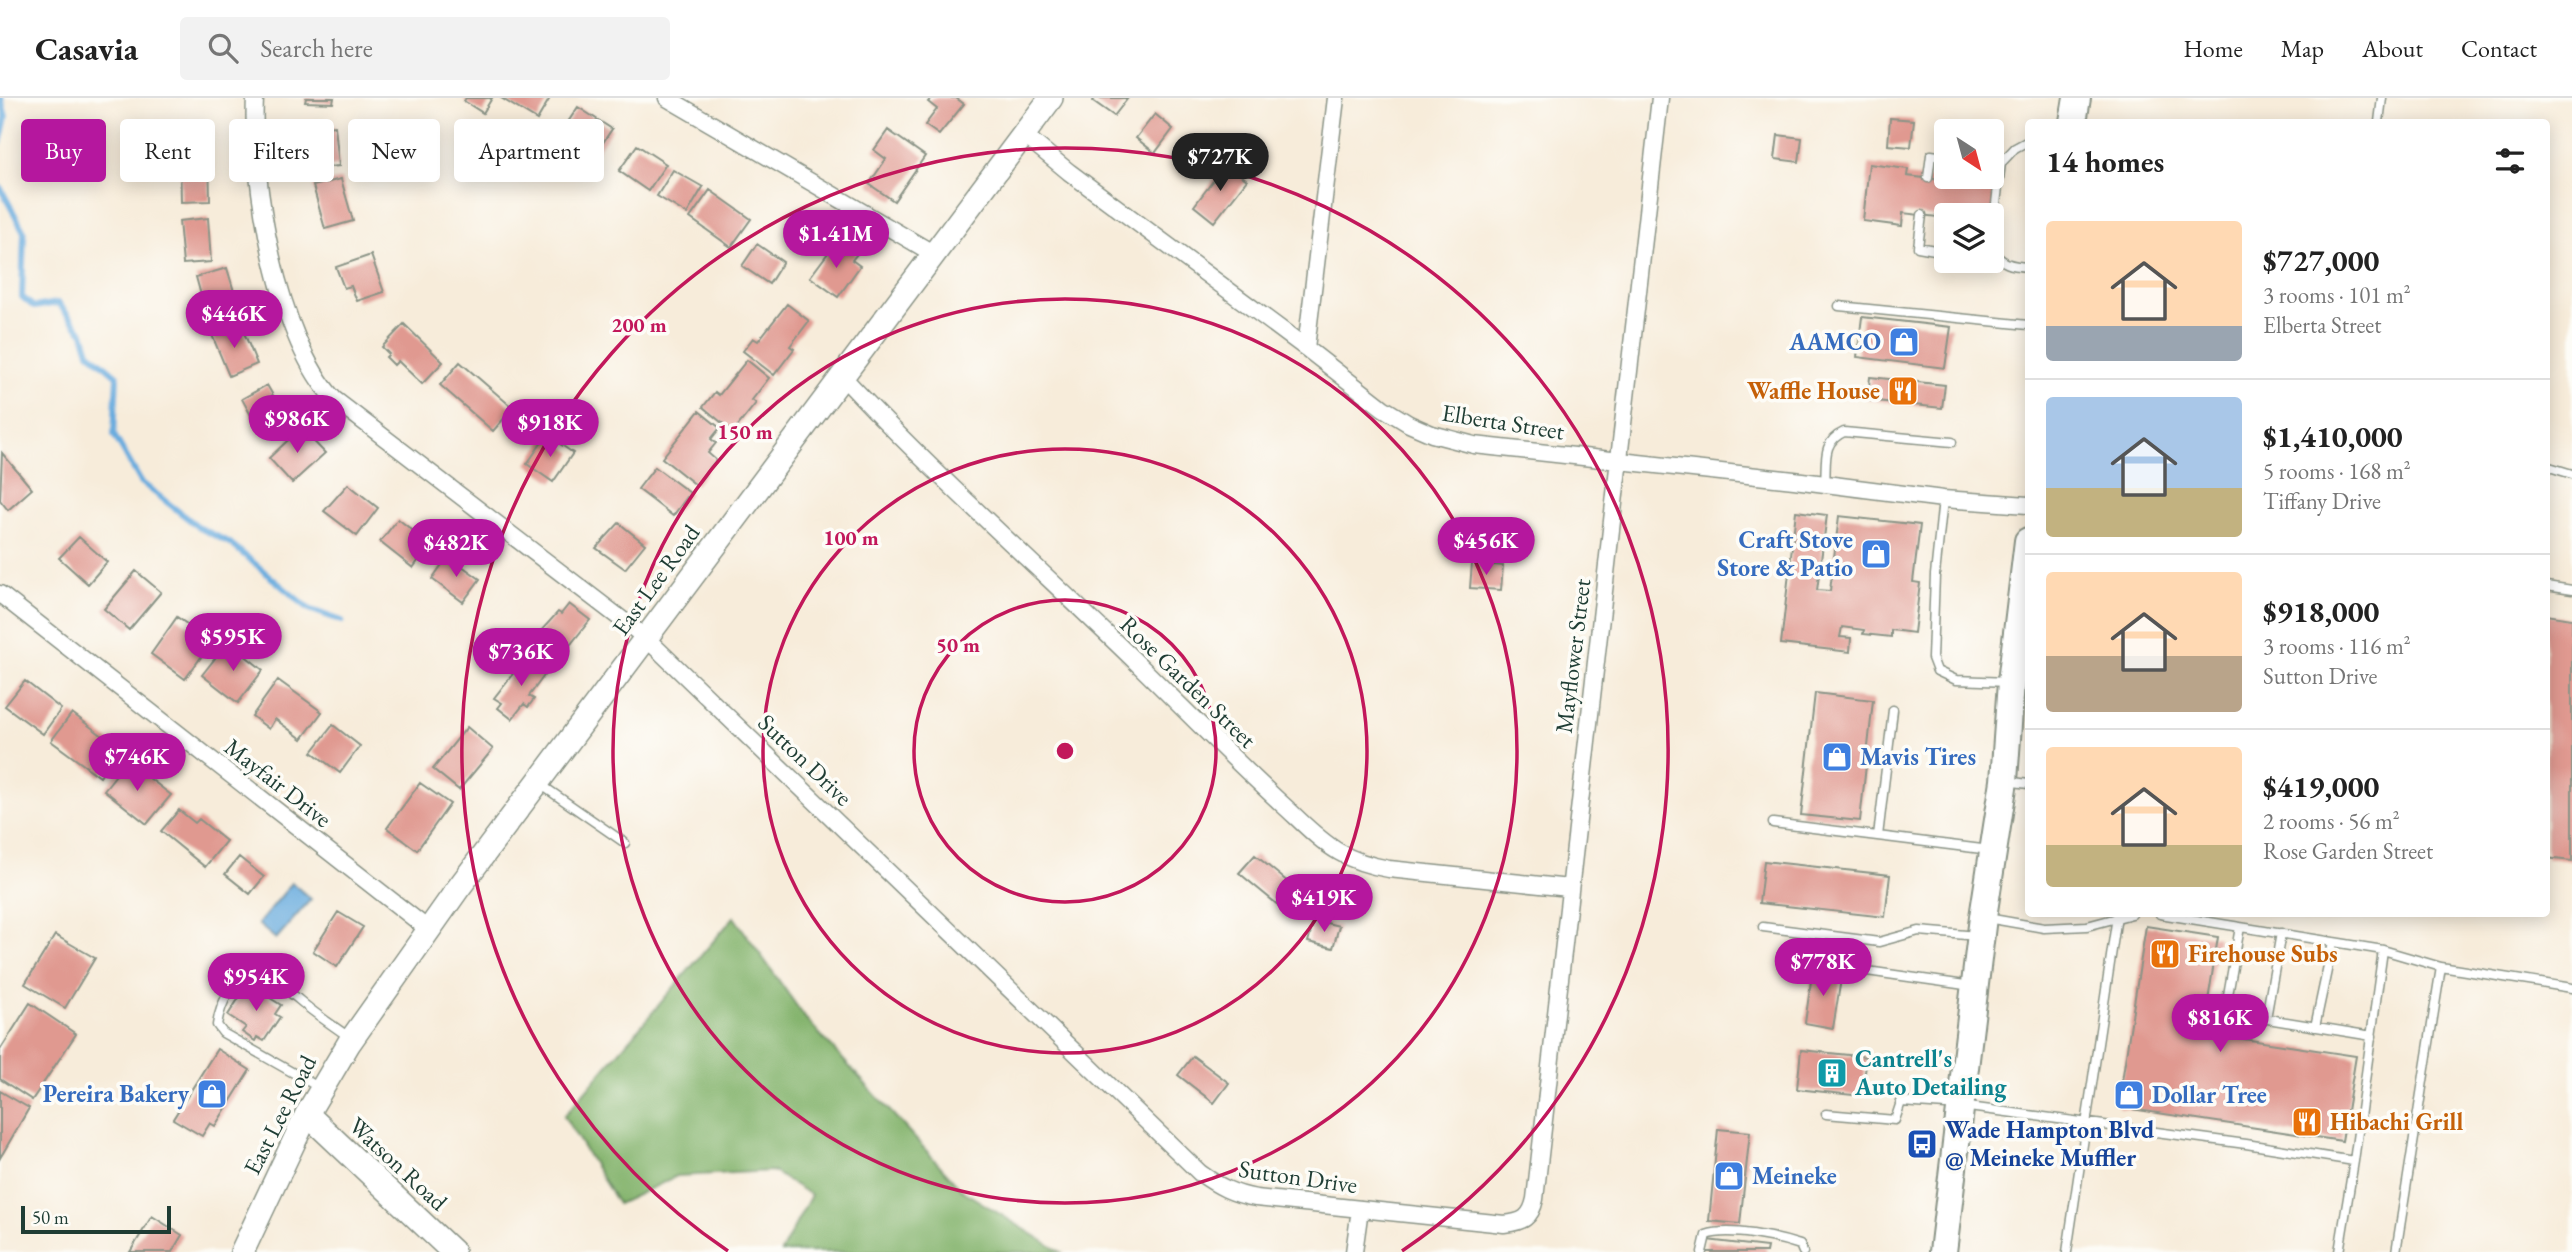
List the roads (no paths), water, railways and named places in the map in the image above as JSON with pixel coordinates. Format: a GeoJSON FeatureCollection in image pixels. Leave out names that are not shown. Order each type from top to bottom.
{"type":"FeatureCollection","features":[{"type":"Feature","properties":{"kind":"main road"},"geometry":{"type":"LineString","coordinates":[[2074,119],[2077,98]]}},
{"type":"Feature","properties":{"kind":"main road"},"geometry":{"type":"LineString","coordinates":[[1943,1252],[1993,850],[2016,782],[2011,682],[2025,578]]}},
{"type":"Feature","properties":{"kind":"street","name":"Sutton Drive"},"geometry":{"type":"LineString","coordinates":[[255,98],[258,176],[269,247],[284,299],[306,358],[325,389],[347,410],[646,638],[1200,1173],[1220,1187],[1245,1196],[1504,1224],[1520,1223],[1528,1217]]}},
{"type":"Feature","properties":{"kind":"street"},"geometry":{"type":"LineString","coordinates":[[667,98],[934,254]]}},
{"type":"Feature","properties":{"kind":"street","name":"East Lee Road"},"geometry":{"type":"LineString","coordinates":[[242,1252],[307,1114],[352,1039],[538,783],[1051,98]]}},
{"type":"Feature","properties":{"kind":"street"},"geometry":{"type":"LineString","coordinates":[[1306,348],[1336,98]]}},
{"type":"Feature","properties":{"kind":"street","name":"Mayflower Street"},"geometry":{"type":"LineString","coordinates":[[1528,1217],[1535,1199],[1660,98]]}},
{"type":"Feature","properties":{"kind":"street","name":"Elberta Street"},"geometry":{"type":"LineString","coordinates":[[1024,134],[1069,172],[1383,408],[1432,435],[1474,445],[1942,499],[2025,505]]}},
{"type":"Feature","properties":{"kind":"street","name":"Rose Garden Street"},"geometry":{"type":"LineString","coordinates":[[842,376],[886,424],[1324,842],[1340,853],[1369,866],[1569,888]]}},
{"type":"Feature","properties":{"kind":"street","name":"Mayfair Drive"},"geometry":{"type":"LineString","coordinates":[[0,594],[429,930]]}},
{"type":"Feature","properties":{"kind":"street","name":"Watson Road"},"geometry":{"type":"LineString","coordinates":[[307,1114],[453,1252]]}},
{"type":"Feature","properties":{"kind":"street"},"geometry":{"type":"LineString","coordinates":[[1354,1252],[1360,1209]]}},
{"type":"Feature","properties":{"kind":"lane"},"geometry":{"type":"LineString","coordinates":[[2379,119],[2382,98]]}},
{"type":"Feature","properties":{"kind":"lane"},"geometry":{"type":"LineString","coordinates":[[2004,157],[2025,143]]}},
{"type":"Feature","properties":{"kind":"lane"},"geometry":{"type":"LineString","coordinates":[[1928,178],[1931,155],[1934,155]]}},
{"type":"Feature","properties":{"kind":"lane"},"geometry":{"type":"LineString","coordinates":[[1922,215],[1918,247],[1934,250]]}},
{"type":"Feature","properties":{"kind":"lane"},"geometry":{"type":"LineString","coordinates":[[2004,263],[2025,267]]}},
{"type":"Feature","properties":{"kind":"lane"},"geometry":{"type":"LineString","coordinates":[[1839,306],[2025,325]]}},
{"type":"Feature","properties":{"kind":"lane"},"geometry":{"type":"LineString","coordinates":[[1825,484],[1828,443],[1834,436],[1844,432],[1952,442]]}},
{"type":"Feature","properties":{"kind":"lane"},"geometry":{"type":"LineString","coordinates":[[2550,467],[2572,474]]}},
{"type":"Feature","properties":{"kind":"lane"},"geometry":{"type":"LineString","coordinates":[[1942,499],[1934,587],[1932,658],[1937,671],[1956,680],[2011,682]]}},
{"type":"Feature","properties":{"kind":"lane"},"geometry":{"type":"LineString","coordinates":[[2550,587],[2572,590]]}},
{"type":"Feature","properties":{"kind":"lane"},"geometry":{"type":"LineString","coordinates":[[1878,836],[1893,710]]}},
{"type":"Feature","properties":{"kind":"lane"},"geometry":{"type":"LineString","coordinates":[[538,783],[625,843]]}},
{"type":"Feature","properties":{"kind":"lane"},"geometry":{"type":"LineString","coordinates":[[1773,823],[1993,850]]}},
{"type":"Feature","properties":{"kind":"lane"},"geometry":{"type":"LineString","coordinates":[[1763,927],[1879,942],[1919,931],[1982,927],[2087,926],[2114,917]]}},
{"type":"Feature","properties":{"kind":"lane"},"geometry":{"type":"LineString","coordinates":[[2067,1252],[2117,917]]}},
{"type":"Feature","properties":{"kind":"lane"},"geometry":{"type":"LineString","coordinates":[[2180,917],[2384,950],[2441,967],[2572,988]]}},
{"type":"Feature","properties":{"kind":"lane"},"geometry":{"type":"LineString","coordinates":[[2240,926],[2225,1012],[2372,1036]]}},
{"type":"Feature","properties":{"kind":"lane"},"geometry":{"type":"LineString","coordinates":[[2266,1018],[2280,933]]}},
{"type":"Feature","properties":{"kind":"lane"},"geometry":{"type":"LineString","coordinates":[[2315,1027],[2333,942]]}},
{"type":"Feature","properties":{"kind":"lane"},"geometry":{"type":"LineString","coordinates":[[2339,1252],[2384,950]]}},
{"type":"Feature","properties":{"kind":"lane"},"geometry":{"type":"LineString","coordinates":[[2396,1252],[2441,967]]}},
{"type":"Feature","properties":{"kind":"lane"},"geometry":{"type":"LineString","coordinates":[[1853,970],[1975,986]]}},
{"type":"Feature","properties":{"kind":"lane"},"geometry":{"type":"LineString","coordinates":[[321,1088],[223,1033],[217,1025],[222,1003],[239,978],[251,974],[262,976],[279,984],[352,1039]]}},
{"type":"Feature","properties":{"kind":"lane"},"geometry":{"type":"LineString","coordinates":[[1826,1114],[1895,1120],[1901,1102],[1961,1106],[2354,1161]]}},
{"type":"Feature","properties":{"kind":"lane"},"geometry":{"type":"LineString","coordinates":[[1702,1252],[1706,1235],[1722,1232],[1786,1241],[1800,1245],[1803,1252]]}},
{"type":"Feature","properties":{"kind":"water"},"geometry":{"type":"Polygon","coordinates":[[[292,883],[311,899],[276,939],[258,924],[292,883]]]}},
{"type":"Feature","properties":{"kind":"waterway"},"geometry":{"type":"LineString","coordinates":[[0,143],[6,117],[1,98]]}},
{"type":"Feature","properties":{"kind":"waterway"},"geometry":{"type":"LineString","coordinates":[[0,187],[24,232],[22,297],[34,307],[58,303],[83,333],[89,352],[117,376],[114,435],[141,482],[200,528],[230,543],[309,609],[342,621]]}},
{"type":"Feature","properties":{"kind":"place","name":"AAMCO"},"geometry":{"type":"Point","coordinates":[1904,342]}},
{"type":"Feature","properties":{"kind":"place","name":"Waffle House"},"geometry":{"type":"Point","coordinates":[1903,391]}},
{"type":"Feature","properties":{"kind":"place","name":"Craft Stove Store & Patio"},"geometry":{"type":"Point","coordinates":[1876,554]}},
{"type":"Feature","properties":{"kind":"place","name":"Mavis Tires"},"geometry":{"type":"Point","coordinates":[1837,757]}},
{"type":"Feature","properties":{"kind":"place","name":"Firehouse Subs"},"geometry":{"type":"Point","coordinates":[2165,954]}},
{"type":"Feature","properties":{"kind":"place","name":"Cantrell's Auto Detailing"},"geometry":{"type":"Point","coordinates":[1832,1073]}},
{"type":"Feature","properties":{"kind":"place","name":"Pereira Bakery"},"geometry":{"type":"Point","coordinates":[212,1094]}},
{"type":"Feature","properties":{"kind":"place","name":"Dollar Tree"},"geometry":{"type":"Point","coordinates":[2129,1095]}},
{"type":"Feature","properties":{"kind":"place","name":"Hibachi Grill"},"geometry":{"type":"Point","coordinates":[2307,1122]}},
{"type":"Feature","properties":{"kind":"place","name":"Wade Hampton Blvd @ Meineke Muffler"},"geometry":{"type":"Point","coordinates":[1922,1144]}},
{"type":"Feature","properties":{"kind":"place","name":"Meineke"},"geometry":{"type":"Point","coordinates":[1729,1176]}}]}
